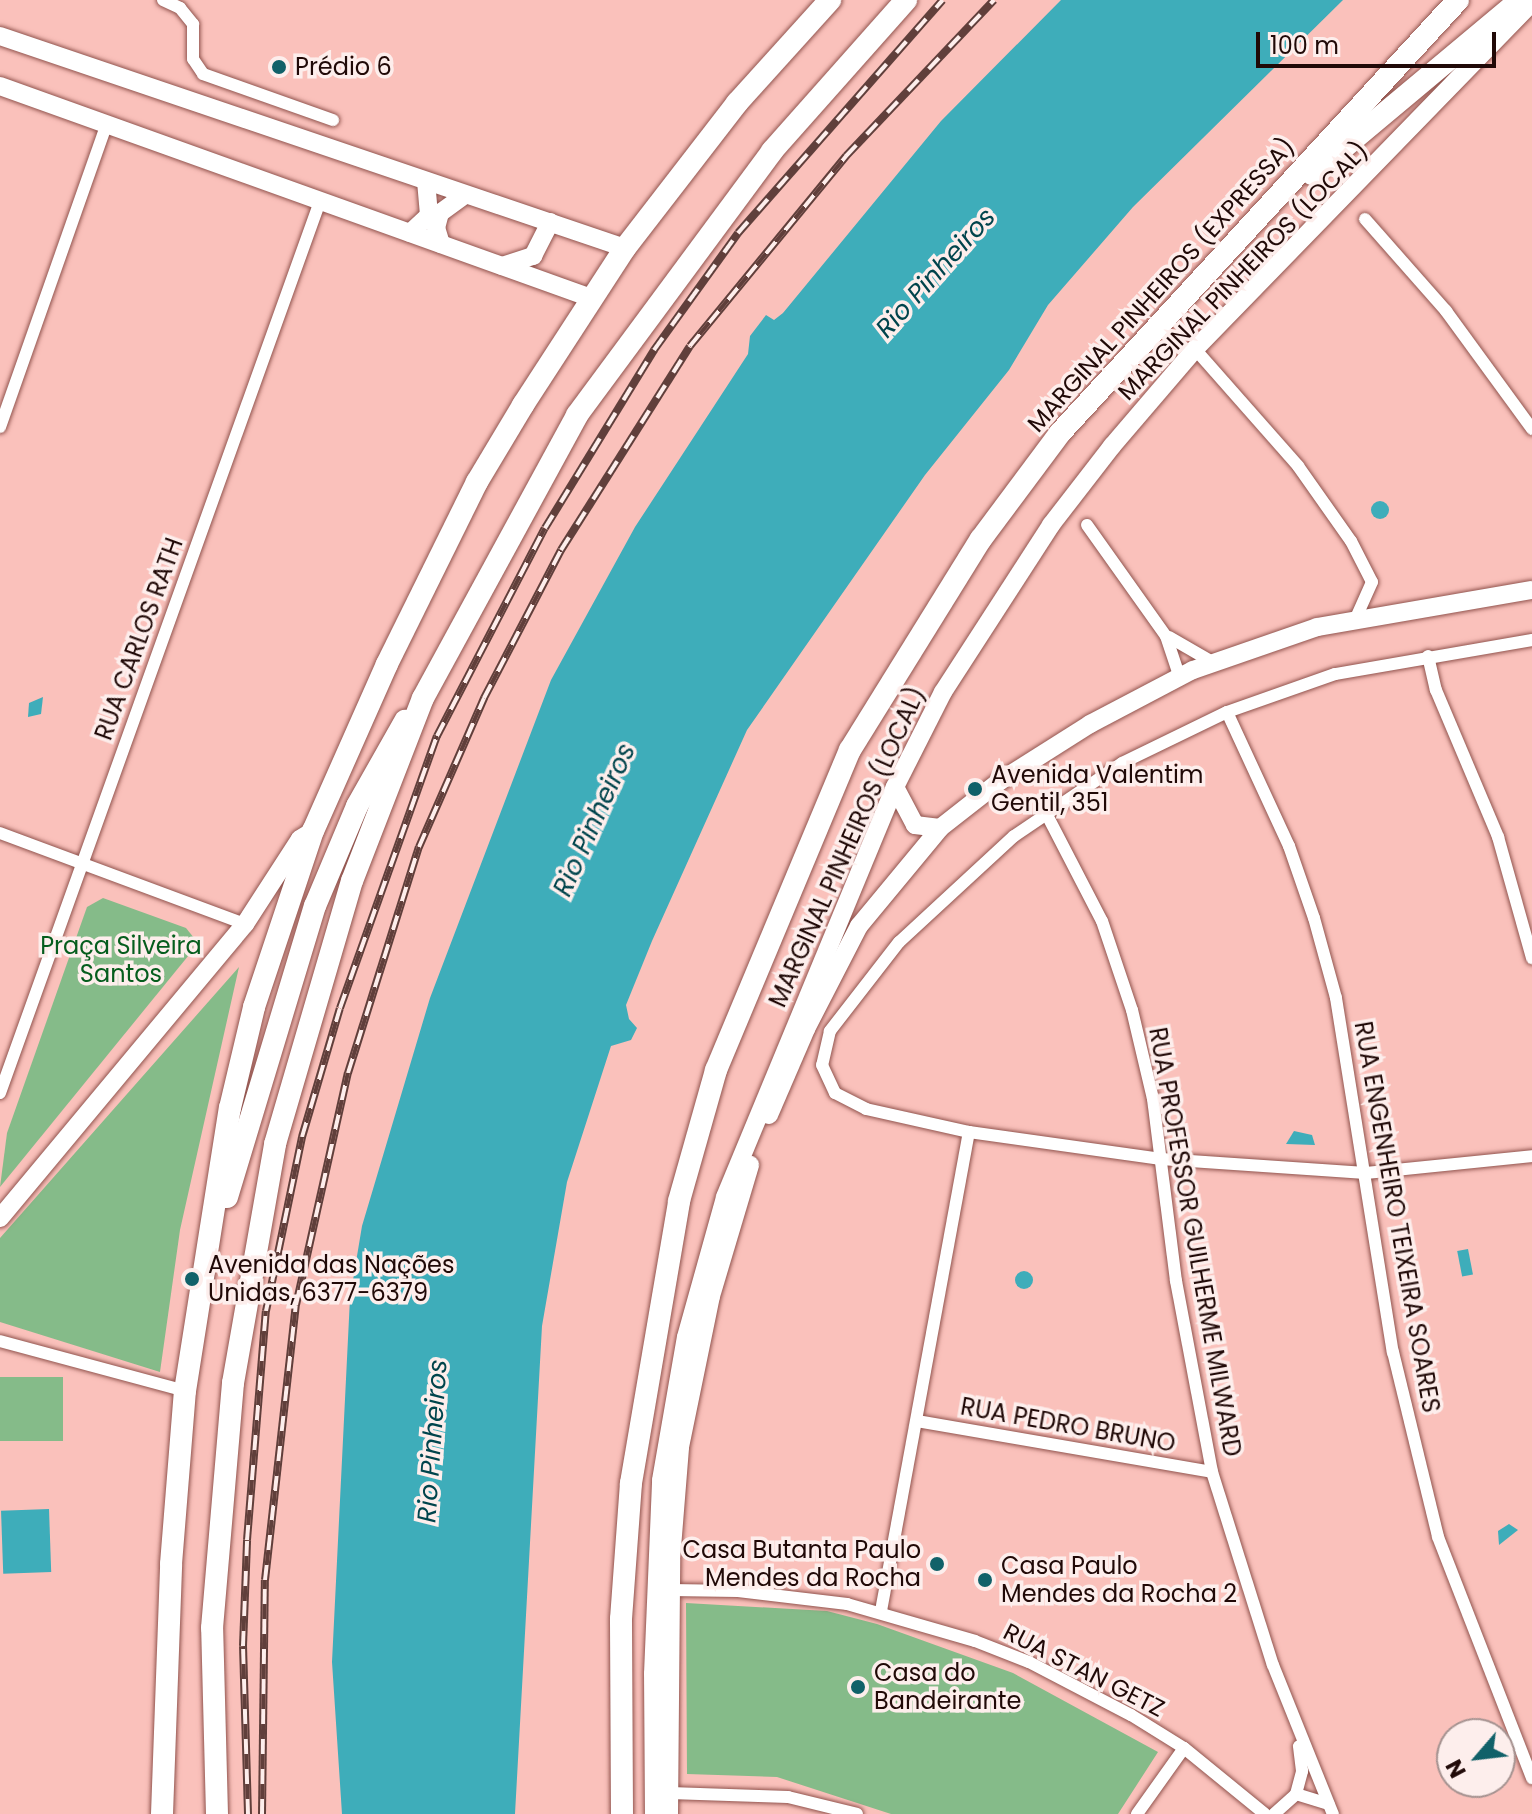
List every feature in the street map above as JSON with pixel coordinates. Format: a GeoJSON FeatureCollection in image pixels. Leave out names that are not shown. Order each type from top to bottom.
{"type":"FeatureCollection","features":[{"type":"Feature","properties":{"kind":"highway"},"geometry":{"type":"LineString","coordinates":[[162,1814],[171,1564],[185,1391],[214,1232],[230,1108],[254,1007],[313,831],[387,664],[477,482],[591,298],[625,248],[737,103],[830,0]]}},
{"type":"Feature","properties":{"kind":"highway"},"geometry":{"type":"LineString","coordinates":[[217,1814],[212,1628],[219,1497],[253,1249],[275,1144],[352,881],[423,698],[540,477],[624,346],[772,151],[906,0]]}},
{"type":"Feature","properties":{"kind":"highway","name":"MARGINAL PINHEIROS (EXPRESSA)"},"geometry":{"type":"LineString","coordinates":[[622,1814],[621,1619],[631,1483],[648,1361],[679,1201],[716,1070],[850,750],[981,539],[1088,400],[1458,0]]}},
{"type":"Feature","properties":{"kind":"highway"},"geometry":{"type":"LineString","coordinates":[[1257,216],[1520,0]]}},
{"type":"Feature","properties":{"kind":"highway"},"geometry":{"type":"LineString","coordinates":[[214,1232],[245,1150],[315,906],[386,748],[423,698]]}},
{"type":"Feature","properties":{"kind":"main road","name":"MARGINAL PINHEIROS (LOCAL)"},"geometry":{"type":"LineString","coordinates":[[654,1814],[661,1480],[686,1337],[730,1183],[895,787],[943,692],[1051,525],[1195,349],[1532,2]]}},
{"type":"Feature","properties":{"kind":"main road"},"geometry":{"type":"LineString","coordinates":[[0,36],[625,248]]}},
{"type":"Feature","properties":{"kind":"main road"},"geometry":{"type":"LineString","coordinates":[[0,86],[591,298]]}},
{"type":"Feature","properties":{"kind":"main road"},"geometry":{"type":"LineString","coordinates":[[410,233],[429,215],[426,182]]}},
{"type":"Feature","properties":{"kind":"main road"},"geometry":{"type":"LineString","coordinates":[[441,244],[436,228],[440,213],[465,195]]}},
{"type":"Feature","properties":{"kind":"main road"},"geometry":{"type":"LineString","coordinates":[[502,266],[533,256],[550,222]]}},
{"type":"Feature","properties":{"kind":"main road"},"geometry":{"type":"LineString","coordinates":[[669,1814],[670,1590],[674,1501],[695,1364],[744,1180],[838,961],[885,891],[940,828],[1045,752],[1179,675],[1355,620],[1532,590]]}},
{"type":"Feature","properties":{"kind":"main road"},"geometry":{"type":"LineString","coordinates":[[895,787],[915,825],[940,828]]}},
{"type":"Feature","properties":{"kind":"main road"},"geometry":{"type":"LineString","coordinates":[[0,1218],[8,1198],[245,924],[300,839],[313,831]]}},
{"type":"Feature","properties":{"kind":"street"},"geometry":{"type":"LineString","coordinates":[[163,0],[180,8],[193,24],[193,59],[203,74],[333,120]]}},
{"type":"Feature","properties":{"kind":"street"},"geometry":{"type":"LineString","coordinates":[[0,427],[107,123]]}},
{"type":"Feature","properties":{"kind":"street","name":"RUA CARLOS RATH"},"geometry":{"type":"LineString","coordinates":[[0,1093],[320,201]]}},
{"type":"Feature","properties":{"kind":"street"},"geometry":{"type":"LineString","coordinates":[[1365,219],[1446,311],[1532,429]]}},
{"type":"Feature","properties":{"kind":"street"},"geometry":{"type":"LineString","coordinates":[[1195,349],[1298,466],[1351,541],[1372,582],[1355,620]]}},
{"type":"Feature","properties":{"kind":"street"},"geometry":{"type":"LineString","coordinates":[[1087,525],[1166,636],[1179,675]]}},
{"type":"Feature","properties":{"kind":"street"},"geometry":{"type":"LineString","coordinates":[[1166,636],[1214,663]]}},
{"type":"Feature","properties":{"kind":"street"},"geometry":{"type":"LineString","coordinates":[[1532,640],[1335,674],[1227,712],[1122,763],[954,886],[899,942],[849,1001],[822,1051],[825,1079],[848,1103],[969,1132],[1161,1159],[1366,1173],[1532,1156]]}},
{"type":"Feature","properties":{"kind":"street"},"geometry":{"type":"LineString","coordinates":[[1428,656],[1436,690],[1498,837],[1532,958]]}},
{"type":"Feature","properties":{"kind":"street","name":"RUA ENGENHEIRO TEIXEIRA SOARES"},"geometry":{"type":"LineString","coordinates":[[1227,712],[1289,846],[1314,918],[1336,998],[1393,1352],[1438,1537],[1532,1778]]}},
{"type":"Feature","properties":{"kind":"street","name":"RUA PROFESSOR GUILHERME MILWARD"},"geometry":{"type":"LineString","coordinates":[[1047,815],[1102,921],[1132,1010],[1161,1159],[1176,1281],[1212,1472],[1297,1731],[1331,1809]]}},
{"type":"Feature","properties":{"kind":"street"},"geometry":{"type":"LineString","coordinates":[[0,833],[245,924]]}},
{"type":"Feature","properties":{"kind":"street"},"geometry":{"type":"LineString","coordinates":[[881,1611],[969,1132]]}},
{"type":"Feature","properties":{"kind":"street"},"geometry":{"type":"LineString","coordinates":[[0,1341],[185,1391]]}},
{"type":"Feature","properties":{"kind":"street","name":"RUA PEDRO BRUNO"},"geometry":{"type":"LineString","coordinates":[[917,1421],[1212,1472]]}},
{"type":"Feature","properties":{"kind":"street","name":"RUA STAN GETZ"},"geometry":{"type":"LineString","coordinates":[[670,1590],[778,1594],[881,1611],[1029,1662],[1184,1748],[1265,1814]]}},
{"type":"Feature","properties":{"kind":"street","name":"RUA PROFESSOR GUILHERME MILWARD"},"geometry":{"type":"LineString","coordinates":[[1296,1794],[1302,1771],[1297,1731]]}},
{"type":"Feature","properties":{"kind":"street"},"geometry":{"type":"LineString","coordinates":[[1137,1814],[1184,1748]]}},
{"type":"Feature","properties":{"kind":"street"},"geometry":{"type":"LineString","coordinates":[[670,1793],[788,1797],[857,1814]]}},
{"type":"Feature","properties":{"kind":"street"},"geometry":{"type":"LineString","coordinates":[[1274,1814],[1296,1794],[1331,1809]]}},
{"type":"Feature","properties":{"kind":"green space","name":"Praça Silveira Santos"},"geometry":{"type":"Polygon","coordinates":[[[103,898],[186,928],[194,938],[193,950],[0,1187],[7,1133],[87,907],[103,898]]]}},
{"type":"Feature","properties":{"kind":"green space","name":"Praça Silveira Santos"},"geometry":{"type":"Polygon","coordinates":[[[239,967],[180,1230],[160,1372],[0,1322],[0,1238],[239,967]]]}},
{"type":"Feature","properties":{"kind":"green space"},"geometry":{"type":"Polygon","coordinates":[[[0,1377],[63,1377],[63,1441],[0,1441],[0,1377]]]}},
{"type":"Feature","properties":{"kind":"green space"},"geometry":{"type":"Polygon","coordinates":[[[686,1603],[827,1611],[877,1624],[1013,1673],[1158,1752],[1118,1814],[891,1814],[777,1777],[687,1774],[686,1603]]]}},
{"type":"Feature","properties":{"kind":"water","name":"Rio Pinheiros"},"geometry":{"type":"Polygon","coordinates":[[[1061,0],[1343,0],[1133,207],[1048,305],[1009,370],[925,475],[747,730],[626,1005],[629,1019],[637,1028],[631,1040],[611,1046],[567,1182],[542,1326],[515,1814],[342,1814],[332,1662],[350,1298],[362,1226],[430,998],[551,680],[635,527],[748,354],[750,336],[766,315],[774,320],[783,313],[941,121],[1061,0]]]}},
{"type":"Feature","properties":{"kind":"water"},"geometry":{"type":"Polygon","coordinates":[[[1380,501],[1389,510],[1380,519],[1371,510],[1380,501]]]}},
{"type":"Feature","properties":{"kind":"water"},"geometry":{"type":"Polygon","coordinates":[[[43,697],[41,714],[28,717],[29,703],[43,697]]]}},
{"type":"Feature","properties":{"kind":"water"},"geometry":{"type":"Polygon","coordinates":[[[1294,1131],[1312,1135],[1315,1145],[1286,1144],[1294,1131]]]}},
{"type":"Feature","properties":{"kind":"water"},"geometry":{"type":"Polygon","coordinates":[[[1468,1249],[1473,1275],[1462,1277],[1457,1251],[1468,1249]]]}},
{"type":"Feature","properties":{"kind":"water"},"geometry":{"type":"Polygon","coordinates":[[[1024,1271],[1033,1280],[1024,1289],[1015,1280],[1024,1271]]]}},
{"type":"Feature","properties":{"kind":"water"},"geometry":{"type":"Polygon","coordinates":[[[49,1509],[51,1572],[3,1574],[1,1511],[49,1509]]]}},
{"type":"Feature","properties":{"kind":"water"},"geometry":{"type":"Polygon","coordinates":[[[1509,1524],[1518,1530],[1499,1545],[1498,1531],[1509,1524]]]}},
{"type":"Feature","properties":{"kind":"railway"},"geometry":{"type":"LineString","coordinates":[[248,1814],[243,1646],[247,1540],[266,1311],[302,1137],[340,1008],[437,736],[545,528],[654,350],[738,233],[943,0]]}},
{"type":"Feature","properties":{"kind":"railway"},"geometry":{"type":"LineString","coordinates":[[262,1814],[265,1580],[296,1305],[348,1073],[419,847],[484,698],[561,550],[690,346],[846,156],[994,0]]}},
{"type":"Feature","properties":{"kind":"place","name":"Prédio 6"},"geometry":{"type":"Point","coordinates":[279,67]}},
{"type":"Feature","properties":{"kind":"place","name":"Avenida Valentim Gentil, 351"},"geometry":{"type":"Point","coordinates":[975,789]}},
{"type":"Feature","properties":{"kind":"place","name":"Avenida das Nações Unidas, 6377-6379"},"geometry":{"type":"Point","coordinates":[192,1279]}},
{"type":"Feature","properties":{"kind":"place","name":"Casa Butanta Paulo Mendes da Rocha"},"geometry":{"type":"Point","coordinates":[937,1564]}},
{"type":"Feature","properties":{"kind":"place","name":"Casa Paulo Mendes da Rocha 2"},"geometry":{"type":"Point","coordinates":[985,1580]}},
{"type":"Feature","properties":{"kind":"place","name":"Casa do Bandeirante"},"geometry":{"type":"Point","coordinates":[858,1687]}}]}
